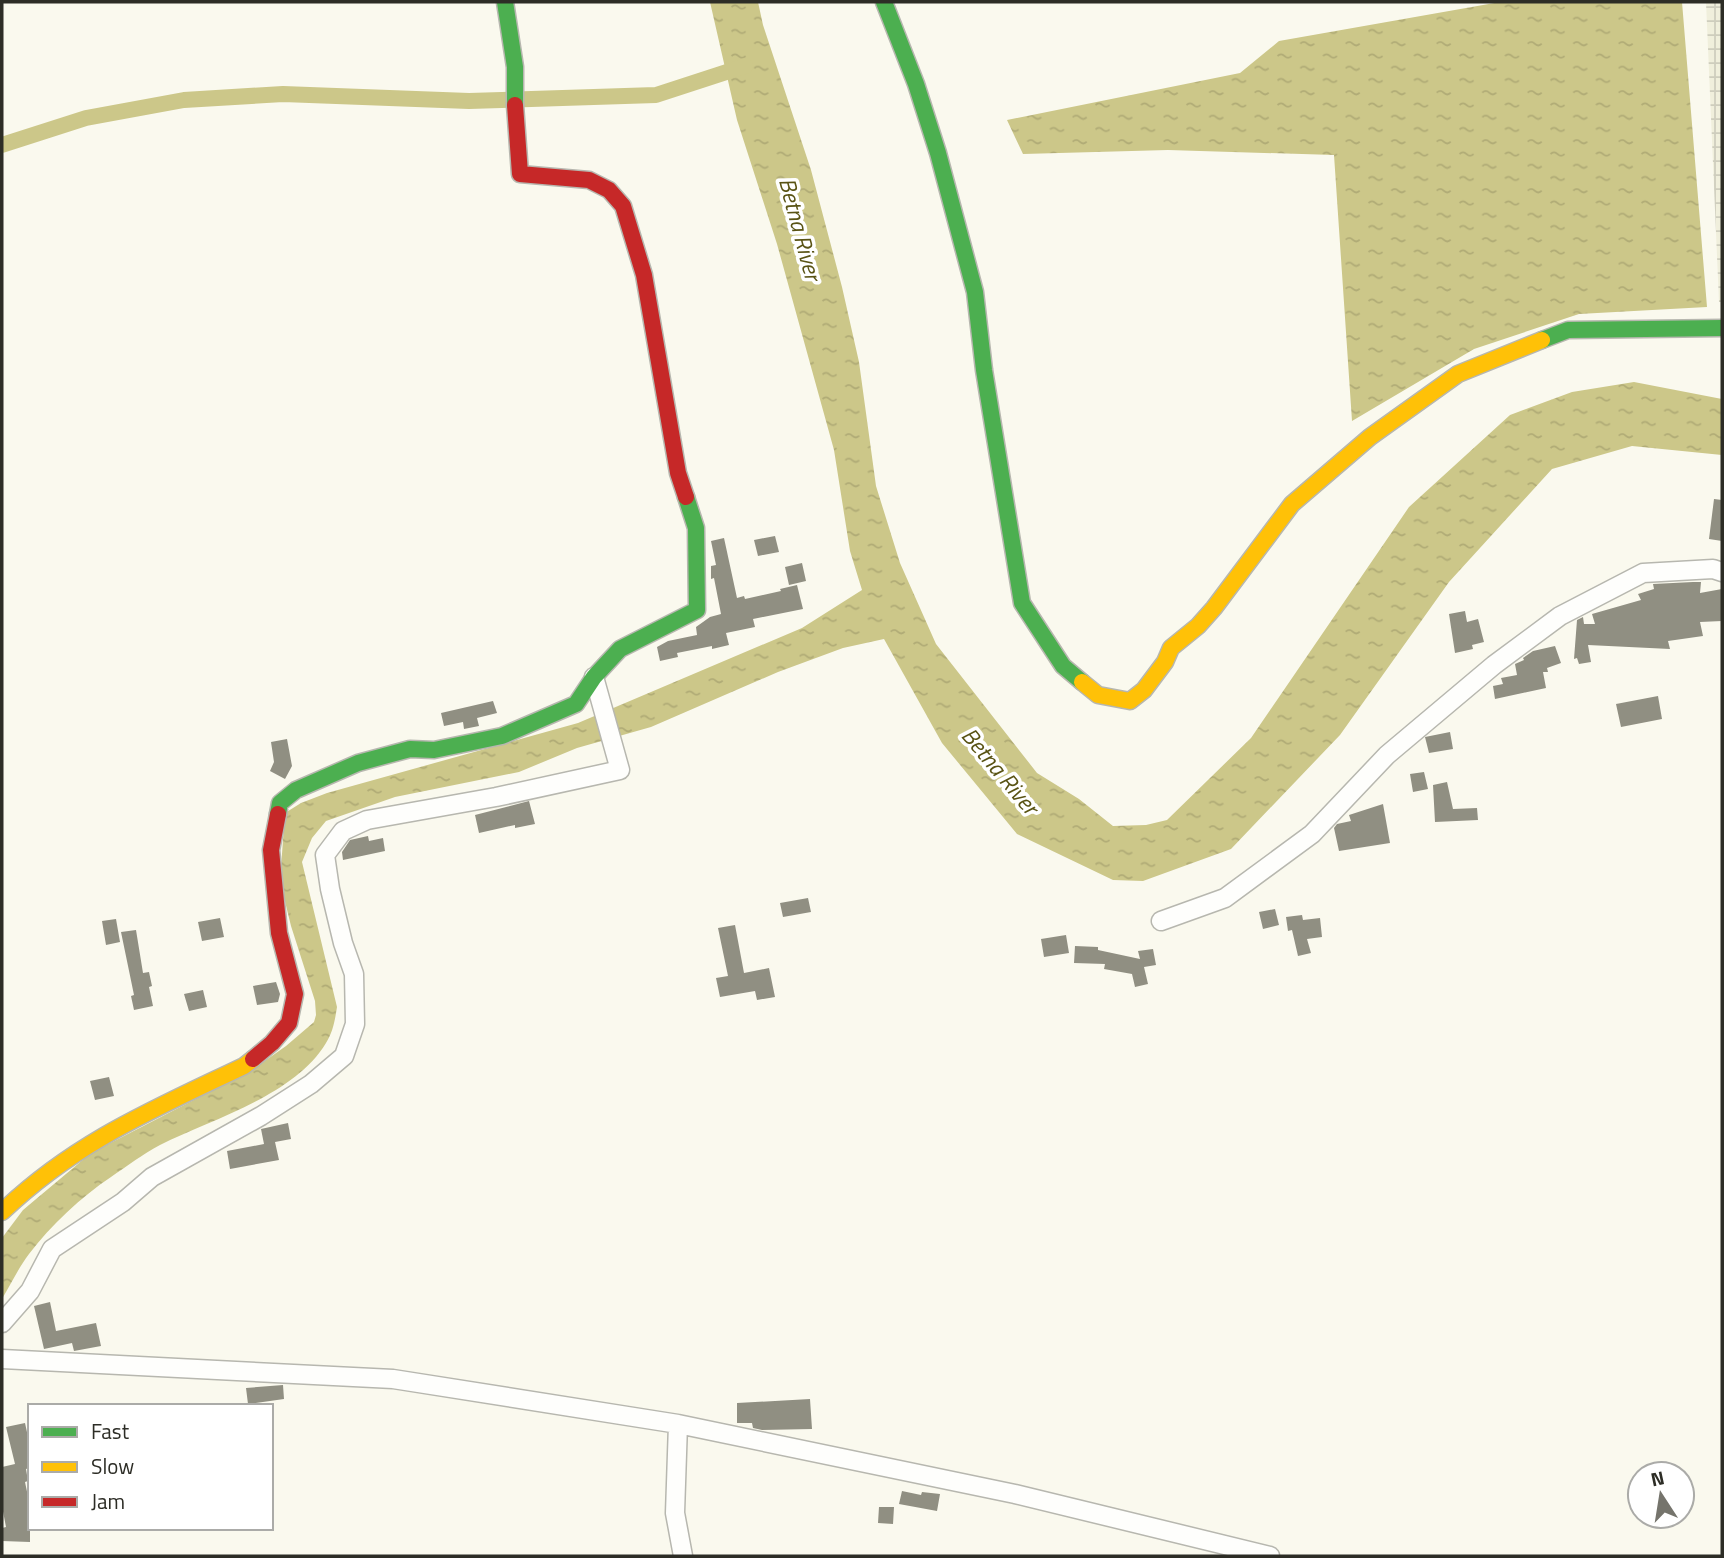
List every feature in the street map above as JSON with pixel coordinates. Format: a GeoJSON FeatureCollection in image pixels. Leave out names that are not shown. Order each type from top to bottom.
{"type":"FeatureCollection","features":[{"type":"Feature","properties":{"kind":"street"},"geometry":{"type":"LineString","coordinates":[[2,1212],[27,1188],[118,1126],[244,1066],[272,1043],[289,1023],[295,994],[279,933],[271,850],[280,803],[296,790],[358,762],[410,749],[434,750],[502,736],[576,704],[594,677],[620,649],[697,610],[696,528],[678,473],[644,275],[623,206],[609,190],[589,180],[520,174],[515,125],[515,67],[505,2]]}},
{"type":"Feature","properties":{"kind":"street"},"geometry":{"type":"LineString","coordinates":[[884,2],[916,84],[938,153],[975,292],[986,383],[1022,603],[1063,666],[1098,695],[1129,701],[1144,690],[1165,662],[1171,648],[1198,626],[1214,608],[1292,504],[1370,437],[1458,374],[1568,330],[1722,328]]}},
{"type":"Feature","properties":{"kind":"street"},"geometry":{"type":"LineString","coordinates":[[1161,921],[1225,898],[1312,834],[1387,755],[1494,666],[1560,616],[1643,573],[1713,569],[1722,572]]}},
{"type":"Feature","properties":{"kind":"street"},"geometry":{"type":"LineString","coordinates":[[2,1323],[30,1291],[52,1249],[123,1202],[152,1177],[301,1091],[344,1056],[355,1024],[354,974],[340,929],[325,855],[344,831],[367,820],[496,797],[620,770],[594,677]]}},
{"type":"Feature","properties":{"kind":"street"},"geometry":{"type":"LineString","coordinates":[[2,1359],[393,1379],[678,1424],[1015,1494],[1270,1556]]}},
{"type":"Feature","properties":{"kind":"street"},"geometry":{"type":"LineString","coordinates":[[678,1424],[675,1513],[683,1556]]}},
{"type":"Feature","properties":{"kind":"shaded area"},"geometry":{"type":"Polygon","coordinates":[[[1706,2],[1722,2],[1722,302],[1719,302],[1706,2]]]}},
{"type":"Feature","properties":{"kind":"water","name":"Betna River"},"geometry":{"type":"Polygon","coordinates":[[[710,2],[758,2],[763,25],[811,170],[842,287],[859,362],[876,486],[900,563],[936,644],[1037,773],[1079,799],[1113,826],[1146,825],[1167,820],[1251,738],[1409,507],[1510,415],[1572,392],[1634,382],[1722,399],[1722,455],[1632,446],[1552,469],[1449,582],[1340,735],[1231,849],[1143,881],[1113,880],[1017,834],[942,743],[884,639],[843,648],[778,672],[651,727],[577,748],[519,772],[395,797],[326,821],[312,838],[302,862],[337,1007],[326,1043],[312,1062],[273,1092],[160,1145],[89,1193],[38,1243],[22,1264],[2,1299],[2,1238],[23,1210],[91,1153],[252,1070],[314,1022],[315,1001],[280,881],[285,813],[301,803],[327,793],[578,723],[802,628],[862,590],[850,551],[834,450],[777,244],[737,120],[710,2]]]}},
{"type":"Feature","properties":{"kind":"water"},"geometry":{"type":"Polygon","coordinates":[[[1500,2],[1682,2],[1707,307],[1579,314],[1474,349],[1352,421],[1334,155],[1168,150],[1023,154],[1007,120],[1240,73],[1279,41],[1500,2]]]}},
{"type":"Feature","properties":{"kind":"building"},"geometry":{"type":"Polygon","coordinates":[[[1714,499],[1722,500],[1722,541],[1709,539],[1714,499]]]}},
{"type":"Feature","properties":{"kind":"building"},"geometry":{"type":"Polygon","coordinates":[[[775,536],[779,552],[758,556],[754,540],[775,536]]]}},
{"type":"Feature","properties":{"kind":"building"},"geometry":{"type":"Polygon","coordinates":[[[724,538],[737,598],[744,596],[745,599],[797,585],[803,609],[753,619],[755,627],[726,633],[729,645],[677,653],[678,657],[660,661],[657,647],[668,641],[697,635],[696,627],[710,617],[721,614],[714,578],[711,579],[711,566],[716,565],[711,541],[724,538]]]}},
{"type":"Feature","properties":{"kind":"building"},"geometry":{"type":"Polygon","coordinates":[[[802,563],[806,581],[789,585],[785,567],[802,563]]]}},
{"type":"Feature","properties":{"kind":"building"},"geometry":{"type":"Polygon","coordinates":[[[1701,582],[1700,593],[1722,589],[1722,621],[1700,622],[1703,636],[1668,641],[1670,649],[1588,645],[1591,662],[1579,664],[1577,658],[1574,659],[1577,620],[1583,617],[1584,624],[1595,624],[1592,614],[1641,600],[1638,594],[1654,589],[1653,584],[1701,582]]]}},
{"type":"Feature","properties":{"kind":"building"},"geometry":{"type":"Polygon","coordinates":[[[1465,611],[1467,622],[1478,619],[1484,642],[1472,645],[1473,649],[1455,653],[1449,614],[1465,611]]]}},
{"type":"Feature","properties":{"kind":"building"},"geometry":{"type":"Polygon","coordinates":[[[1555,646],[1561,663],[1547,668],[1548,672],[1543,672],[1546,688],[1495,699],[1493,686],[1503,684],[1501,678],[1517,675],[1515,664],[1533,651],[1555,646]]]}},
{"type":"Feature","properties":{"kind":"building"},"geometry":{"type":"Polygon","coordinates":[[[1658,696],[1662,719],[1621,727],[1616,704],[1658,696]]]}},
{"type":"Feature","properties":{"kind":"building"},"geometry":{"type":"Polygon","coordinates":[[[493,701],[497,713],[477,718],[479,726],[464,729],[463,722],[444,726],[441,713],[493,701]]]}},
{"type":"Feature","properties":{"kind":"building"},"geometry":{"type":"Polygon","coordinates":[[[1450,732],[1453,749],[1429,753],[1425,737],[1450,732]]]}},
{"type":"Feature","properties":{"kind":"building"},"geometry":{"type":"Polygon","coordinates":[[[287,739],[292,766],[285,779],[270,771],[274,762],[271,742],[287,739]]]}},
{"type":"Feature","properties":{"kind":"building"},"geometry":{"type":"Polygon","coordinates":[[[1424,772],[1428,789],[1413,792],[1410,774],[1424,772]]]}},
{"type":"Feature","properties":{"kind":"building"},"geometry":{"type":"Polygon","coordinates":[[[1447,782],[1453,809],[1477,808],[1478,820],[1435,822],[1433,785],[1447,782]]]}},
{"type":"Feature","properties":{"kind":"building"},"geometry":{"type":"Polygon","coordinates":[[[529,801],[535,824],[515,828],[515,825],[479,833],[475,815],[529,801]]]}},
{"type":"Feature","properties":{"kind":"building"},"geometry":{"type":"Polygon","coordinates":[[[1383,804],[1390,843],[1339,851],[1334,828],[1337,824],[1351,821],[1349,815],[1383,804]]]}},
{"type":"Feature","properties":{"kind":"building"},"geometry":{"type":"Polygon","coordinates":[[[368,836],[369,841],[383,838],[385,851],[343,860],[342,852],[350,840],[368,836]]]}},
{"type":"Feature","properties":{"kind":"building"},"geometry":{"type":"Polygon","coordinates":[[[808,898],[811,912],[783,917],[780,903],[808,898]]]}},
{"type":"Feature","properties":{"kind":"building"},"geometry":{"type":"Polygon","coordinates":[[[1275,909],[1279,925],[1263,929],[1259,912],[1275,909]]]}},
{"type":"Feature","properties":{"kind":"building"},"geometry":{"type":"Polygon","coordinates":[[[1302,915],[1303,920],[1320,918],[1322,937],[1307,939],[1311,953],[1298,956],[1292,930],[1288,931],[1286,917],[1302,915]]]}},
{"type":"Feature","properties":{"kind":"building"},"geometry":{"type":"Polygon","coordinates":[[[220,918],[224,937],[202,941],[198,922],[220,918]]]}},
{"type":"Feature","properties":{"kind":"building"},"geometry":{"type":"Polygon","coordinates":[[[116,919],[120,942],[106,945],[102,921],[116,919]]]}},
{"type":"Feature","properties":{"kind":"building"},"geometry":{"type":"Polygon","coordinates":[[[735,925],[744,973],[769,968],[775,997],[757,1000],[755,991],[720,997],[716,978],[728,976],[718,928],[735,925]]]}},
{"type":"Feature","properties":{"kind":"building"},"geometry":{"type":"Polygon","coordinates":[[[136,930],[143,973],[149,972],[153,1006],[134,1010],[131,996],[134,995],[121,932],[136,930]]]}},
{"type":"Feature","properties":{"kind":"building"},"geometry":{"type":"Polygon","coordinates":[[[1066,935],[1069,953],[1044,957],[1041,939],[1066,935]]]}},
{"type":"Feature","properties":{"kind":"building"},"geometry":{"type":"Polygon","coordinates":[[[1075,946],[1098,947],[1098,950],[1140,959],[1138,951],[1153,949],[1156,965],[1144,967],[1148,984],[1135,987],[1132,974],[1104,969],[1105,964],[1074,963],[1075,946]]]}},
{"type":"Feature","properties":{"kind":"building"},"geometry":{"type":"Polygon","coordinates":[[[276,982],[280,994],[278,1002],[257,1005],[253,986],[276,982]]]}},
{"type":"Feature","properties":{"kind":"building"},"geometry":{"type":"Polygon","coordinates":[[[203,990],[207,1007],[189,1011],[184,994],[203,990]]]}},
{"type":"Feature","properties":{"kind":"building"},"geometry":{"type":"Polygon","coordinates":[[[109,1077],[114,1096],[95,1100],[90,1081],[109,1077]]]}},
{"type":"Feature","properties":{"kind":"building"},"geometry":{"type":"Polygon","coordinates":[[[288,1123],[291,1139],[275,1142],[279,1160],[230,1169],[227,1151],[264,1144],[261,1129],[288,1123]]]}},
{"type":"Feature","properties":{"kind":"building"},"geometry":{"type":"Polygon","coordinates":[[[50,1302],[56,1331],[96,1323],[101,1346],[74,1351],[72,1343],[44,1349],[34,1306],[50,1302]]]}},
{"type":"Feature","properties":{"kind":"building"},"geometry":{"type":"Polygon","coordinates":[[[283,1385],[284,1399],[248,1404],[246,1388],[283,1385]]]}},
{"type":"Feature","properties":{"kind":"building"},"geometry":{"type":"Polygon","coordinates":[[[810,1399],[812,1429],[762,1430],[753,1428],[752,1423],[737,1423],[737,1403],[810,1399]]]}},
{"type":"Feature","properties":{"kind":"building"},"geometry":{"type":"Polygon","coordinates":[[[25,1423],[28,1437],[28,1481],[25,1482],[30,1542],[2,1541],[2,1528],[6,1527],[2,1506],[2,1467],[15,1464],[6,1427],[25,1423]]]}},
{"type":"Feature","properties":{"kind":"building"},"geometry":{"type":"Polygon","coordinates":[[[902,1491],[921,1495],[922,1492],[940,1494],[937,1511],[899,1504],[902,1491]]]}},
{"type":"Feature","properties":{"kind":"building"},"geometry":{"type":"Polygon","coordinates":[[[879,1507],[894,1507],[893,1524],[878,1523],[879,1507]]]}},
{"type":"Feature","properties":{"kind":"waterway"},"geometry":{"type":"LineString","coordinates":[[2,145],[86,118],[184,100],[283,94],[469,101],[656,95],[745,66]]}},
{"type":"Feature","properties":{"kind":"traffic: fast"},"geometry":{"type":"LineString","coordinates":[[505,2],[515,67],[515,105]]}},
{"type":"Feature","properties":{"kind":"traffic: fast"},"geometry":{"type":"LineString","coordinates":[[884,2],[916,84],[938,153],[975,292],[984,370],[1022,603],[1063,666],[1082,682]]}},
{"type":"Feature","properties":{"kind":"traffic: fast"},"geometry":{"type":"LineString","coordinates":[[1542,340],[1568,330],[1722,328]]}},
{"type":"Feature","properties":{"kind":"traffic: fast"},"geometry":{"type":"LineString","coordinates":[[278,814],[280,803],[296,790],[358,763],[410,749],[434,750],[502,736],[576,704],[594,677],[620,649],[697,610],[696,528],[686,497]]}},
{"type":"Feature","properties":{"kind":"traffic: slow"},"geometry":{"type":"LineString","coordinates":[[1082,682],[1098,695],[1130,701],[1144,690],[1165,662],[1171,648],[1198,626],[1214,608],[1292,504],[1370,437],[1458,374],[1542,340]]}},
{"type":"Feature","properties":{"kind":"traffic: slow"},"geometry":{"type":"LineString","coordinates":[[2,1212],[30,1187],[87,1146],[253,1059]]}},
{"type":"Feature","properties":{"kind":"traffic: jam"},"geometry":{"type":"LineString","coordinates":[[515,105],[520,174],[589,180],[609,190],[623,206],[644,275],[678,473],[686,497]]}},
{"type":"Feature","properties":{"kind":"traffic: jam"},"geometry":{"type":"LineString","coordinates":[[253,1059],[272,1043],[289,1023],[295,994],[279,933],[271,850],[278,814]]}}]}
